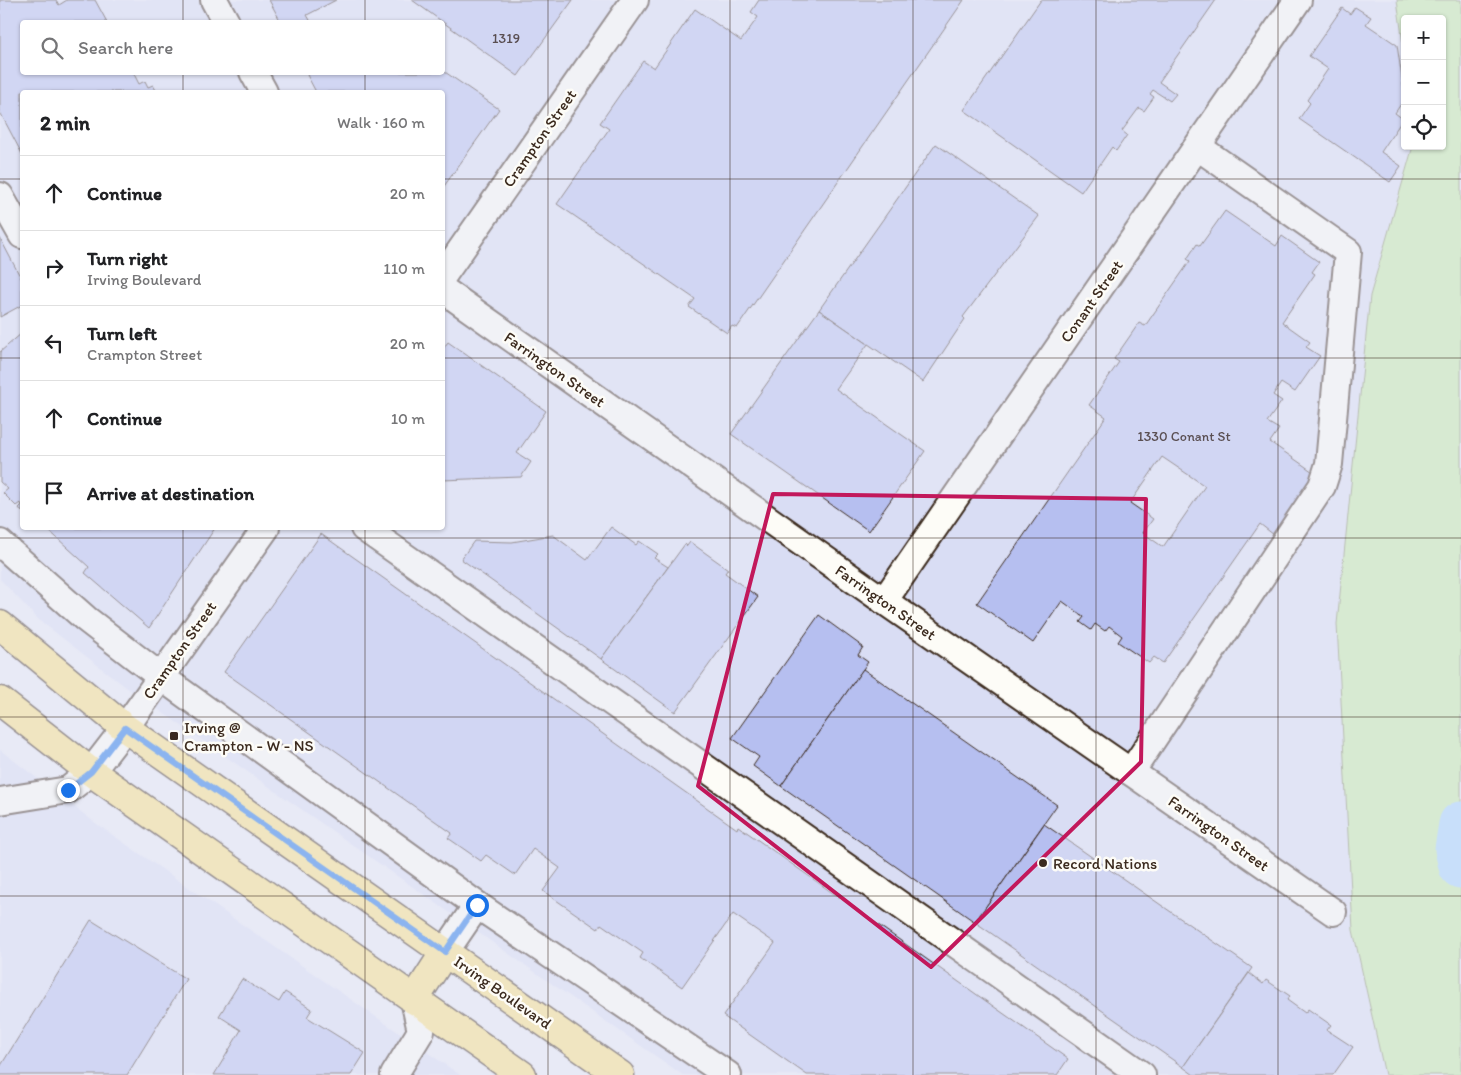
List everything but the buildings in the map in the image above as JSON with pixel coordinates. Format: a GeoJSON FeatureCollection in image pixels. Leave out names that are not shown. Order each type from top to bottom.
{"type":"FeatureCollection","features":[{"type":"Feature","properties":{"kind":"main road","name":"Irving Boulevard"},"geometry":{"type":"LineString","coordinates":[[0,625],[125,728],[620,1075]]}},
{"type":"Feature","properties":{"kind":"main road"},"geometry":{"type":"LineString","coordinates":[[0,701],[91,772],[522,1075]]}},
{"type":"Feature","properties":{"kind":"main road"},"geometry":{"type":"LineString","coordinates":[[414,1000],[445,952]]}},
{"type":"Feature","properties":{"kind":"street"},"geometry":{"type":"LineString","coordinates":[[214,0],[225,20]]}},
{"type":"Feature","properties":{"kind":"street","name":"Crampton Street"},"geometry":{"type":"LineString","coordinates":[[445,272],[635,0]]}},
{"type":"Feature","properties":{"kind":"street","name":"Conant Street"},"geometry":{"type":"LineString","coordinates":[[884,601],[1298,0]]}},
{"type":"Feature","properties":{"kind":"street"},"geometry":{"type":"LineString","coordinates":[[255,75],[263,90]]}},
{"type":"Feature","properties":{"kind":"street"},"geometry":{"type":"LineString","coordinates":[[1131,772],[1322,486],[1330,464],[1348,252],[1198,147]]}},
{"type":"Feature","properties":{"kind":"street"},"geometry":{"type":"LineString","coordinates":[[0,196],[20,231]]}},
{"type":"Feature","properties":{"kind":"street","name":"Farrington Street"},"geometry":{"type":"LineString","coordinates":[[445,291],[884,601],[1333,912]]}},
{"type":"Feature","properties":{"kind":"street","name":"Crampton Street"},"geometry":{"type":"LineString","coordinates":[[0,801],[68,790],[91,772],[125,728],[265,530]]}},
{"type":"Feature","properties":{"kind":"street"},"geometry":{"type":"LineString","coordinates":[[367,530],[1142,1075]]}},
{"type":"Feature","properties":{"kind":"street"},"geometry":{"type":"LineString","coordinates":[[0,544],[86,619],[161,677],[477,905],[728,1075]]}},
{"type":"Feature","properties":{"kind":"street"},"geometry":{"type":"LineString","coordinates":[[445,952],[477,905]]}},
{"type":"Feature","properties":{"kind":"street"},"geometry":{"type":"LineString","coordinates":[[394,1075],[421,1031],[414,1000]]}},
{"type":"Feature","properties":{"kind":"highlighted area"},"geometry":{"type":"Polygon","coordinates":[[[773,494],[1146,499],[1141,762],[931,967],[698,786],[773,494]]]}},
{"type":"Feature","properties":{"kind":"shaded area"},"geometry":{"type":"Polygon","coordinates":[[[0,0],[1397,0],[1401,29],[1401,150],[1412,150],[1370,296],[1353,930],[1385,1075],[683,1075],[126,687],[38,619],[0,579],[0,0]]]}},
{"type":"Feature","properties":{"kind":"shaded area"},"geometry":{"type":"Polygon","coordinates":[[[0,750],[98,825],[460,1075],[0,1075],[0,750]]]}},
{"type":"Feature","properties":{"kind":"green space"},"geometry":{"type":"Polygon","coordinates":[[[1397,0],[1461,0],[1461,1075],[1385,1075],[1353,930],[1337,624],[1370,296],[1412,150],[1446,150],[1446,15],[1401,15],[1401,29],[1397,0]]]}},
{"type":"Feature","properties":{"kind":"waterway"},"geometry":{"type":"LineString","coordinates":[[1461,824],[1457,849],[1461,866]]}},
{"type":"Feature","properties":{"kind":"place","name":"Irving @ Crampton - W - NS"},"geometry":{"type":"Point","coordinates":[174,736]}},
{"type":"Feature","properties":{"kind":"place","name":"Record Nations"},"geometry":{"type":"Point","coordinates":[1043,863]}},
{"type":"Feature","properties":{"kind":"route"},"geometry":{"type":"LineString","coordinates":[[68,790],[91,772],[125,728],[445,952],[477,905]]}}]}
